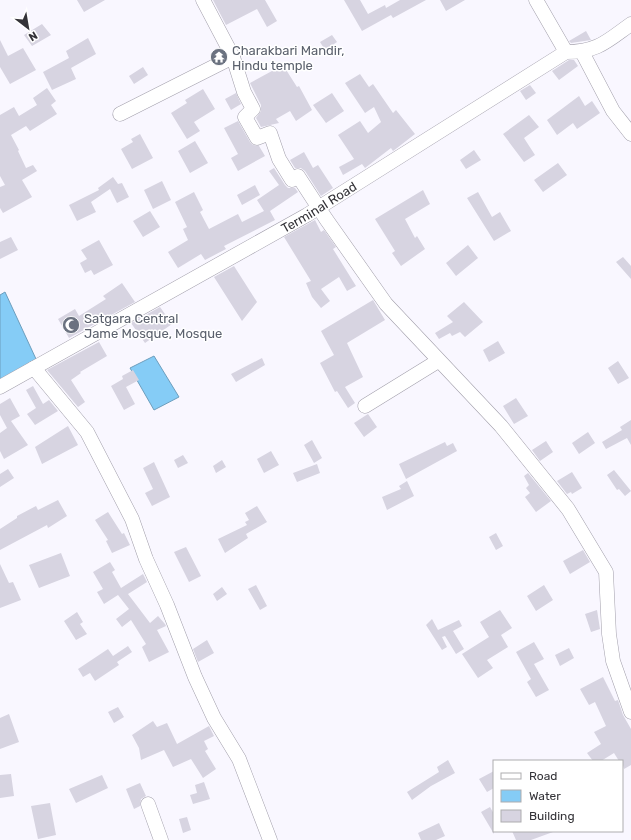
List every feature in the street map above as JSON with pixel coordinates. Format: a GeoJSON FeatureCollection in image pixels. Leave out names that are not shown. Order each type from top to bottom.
{"type":"FeatureCollection","features":[{"type":"Feature","properties":{"kind":"street"},"geometry":{"type":"LineString","coordinates":[[203,0],[233,57],[244,92],[253,109],[245,117],[256,138],[270,133],[279,159],[292,180],[298,176],[318,208],[386,304],[438,361],[501,426],[539,472],[568,509],[606,572],[609,634],[613,661],[631,712]]}},
{"type":"Feature","properties":{"kind":"street"},"geometry":{"type":"LineString","coordinates":[[536,0],[566,52],[582,52],[597,48],[631,24]]}},
{"type":"Feature","properties":{"kind":"street","name":"Terminal Road"},"geometry":{"type":"LineString","coordinates":[[0,387],[318,208],[566,52]]}},
{"type":"Feature","properties":{"kind":"street"},"geometry":{"type":"LineString","coordinates":[[582,52],[613,111],[631,134]]}},
{"type":"Feature","properties":{"kind":"street"},"geometry":{"type":"LineString","coordinates":[[120,114],[233,57]]}},
{"type":"Feature","properties":{"kind":"street"},"geometry":{"type":"LineString","coordinates":[[365,406],[438,361]]}},
{"type":"Feature","properties":{"kind":"street"},"geometry":{"type":"LineString","coordinates":[[34,368],[87,432],[132,519],[146,559],[167,605],[195,678],[214,718],[239,759],[270,840]]}},
{"type":"Feature","properties":{"kind":"street"},"geometry":{"type":"LineString","coordinates":[[148,804],[161,840]]}},
{"type":"Feature","properties":{"kind":"water"},"geometry":{"type":"Polygon","coordinates":[[[5,292],[36,359],[0,380],[0,295],[5,292]]]}},
{"type":"Feature","properties":{"kind":"water"},"geometry":{"type":"Polygon","coordinates":[[[154,356],[179,397],[154,410],[130,368],[154,356]]]}},
{"type":"Feature","properties":{"kind":"building"},"geometry":{"type":"Polygon","coordinates":[[[77,0],[105,0],[84,12],[77,0]]]}},
{"type":"Feature","properties":{"kind":"building"},"geometry":{"type":"Polygon","coordinates":[[[213,0],[265,0],[277,21],[267,27],[257,9],[226,25],[213,0]]]}},
{"type":"Feature","properties":{"kind":"building"},"geometry":{"type":"Polygon","coordinates":[[[344,0],[360,0],[368,14],[385,5],[386,8],[400,0],[426,0],[393,18],[391,15],[362,31],[344,0]]]}},
{"type":"Feature","properties":{"kind":"building"},"geometry":{"type":"Polygon","coordinates":[[[440,0],[465,0],[446,11],[440,0]]]}},
{"type":"Feature","properties":{"kind":"building"},"geometry":{"type":"Polygon","coordinates":[[[42,24],[51,35],[32,46],[24,35],[42,24]]]}},
{"type":"Feature","properties":{"kind":"building"},"geometry":{"type":"Polygon","coordinates":[[[586,31],[591,40],[571,43],[569,41],[586,31]]]}},
{"type":"Feature","properties":{"kind":"building"},"geometry":{"type":"Polygon","coordinates":[[[332,35],[337,42],[325,50],[320,42],[332,35]]]}},
{"type":"Feature","properties":{"kind":"building"},"geometry":{"type":"Polygon","coordinates":[[[88,38],[96,54],[71,68],[76,79],[52,90],[43,72],[69,58],[66,51],[88,38]]]}},
{"type":"Feature","properties":{"kind":"building"},"geometry":{"type":"Polygon","coordinates":[[[0,40],[8,56],[23,48],[36,70],[10,84],[0,67],[0,40]]]}},
{"type":"Feature","properties":{"kind":"building"},"geometry":{"type":"Polygon","coordinates":[[[569,60],[574,60],[578,66],[559,80],[552,71],[569,60]]]}},
{"type":"Feature","properties":{"kind":"building"},"geometry":{"type":"Polygon","coordinates":[[[283,65],[297,87],[299,86],[312,110],[296,121],[290,111],[276,119],[279,123],[261,127],[256,118],[261,111],[261,105],[250,83],[283,65]]]}},
{"type":"Feature","properties":{"kind":"building"},"geometry":{"type":"Polygon","coordinates":[[[143,67],[148,75],[134,84],[129,76],[143,67]]]}},
{"type":"Feature","properties":{"kind":"building"},"geometry":{"type":"Polygon","coordinates":[[[360,74],[369,87],[373,84],[393,113],[396,110],[415,134],[393,151],[391,148],[365,168],[362,164],[343,175],[339,167],[354,159],[338,135],[360,121],[368,133],[381,122],[374,107],[365,113],[345,83],[360,74]]]}},
{"type":"Feature","properties":{"kind":"building"},"geometry":{"type":"Polygon","coordinates":[[[530,85],[536,93],[526,100],[520,91],[530,85]]]}},
{"type":"Feature","properties":{"kind":"building"},"geometry":{"type":"Polygon","coordinates":[[[47,88],[56,101],[51,105],[57,114],[30,131],[26,126],[11,135],[26,168],[33,165],[37,171],[22,180],[32,197],[3,213],[0,208],[0,187],[5,185],[0,176],[0,115],[14,107],[19,116],[37,105],[33,98],[47,88]]]}},
{"type":"Feature","properties":{"kind":"building"},"geometry":{"type":"Polygon","coordinates":[[[203,89],[215,109],[194,122],[200,131],[187,139],[171,113],[187,103],[185,100],[203,89]]]}},
{"type":"Feature","properties":{"kind":"building"},"geometry":{"type":"Polygon","coordinates":[[[236,93],[241,104],[231,110],[225,99],[236,93]]]}},
{"type":"Feature","properties":{"kind":"building"},"geometry":{"type":"Polygon","coordinates":[[[332,93],[344,111],[326,123],[313,105],[332,93]]]}},
{"type":"Feature","properties":{"kind":"building"},"geometry":{"type":"Polygon","coordinates":[[[579,96],[585,106],[592,101],[600,113],[577,129],[573,123],[557,135],[547,120],[579,96]]]}},
{"type":"Feature","properties":{"kind":"building"},"geometry":{"type":"Polygon","coordinates":[[[529,115],[539,127],[524,138],[535,155],[524,162],[503,134],[529,115]]]}},
{"type":"Feature","properties":{"kind":"building"},"geometry":{"type":"Polygon","coordinates":[[[238,121],[250,142],[253,145],[259,146],[265,156],[238,171],[231,158],[238,154],[224,128],[238,121]]]}},
{"type":"Feature","properties":{"kind":"building"},"geometry":{"type":"Polygon","coordinates":[[[140,134],[153,158],[132,169],[121,149],[133,142],[131,139],[140,134]]]}},
{"type":"Feature","properties":{"kind":"building"},"geometry":{"type":"Polygon","coordinates":[[[195,141],[208,163],[190,173],[178,151],[195,141]]]}},
{"type":"Feature","properties":{"kind":"building"},"geometry":{"type":"Polygon","coordinates":[[[474,150],[481,160],[466,169],[460,160],[474,150]]]}},
{"type":"Feature","properties":{"kind":"building"},"geometry":{"type":"Polygon","coordinates":[[[304,152],[313,168],[318,165],[333,188],[321,196],[305,171],[301,168],[295,168],[290,160],[304,152]]]}},
{"type":"Feature","properties":{"kind":"building"},"geometry":{"type":"Polygon","coordinates":[[[558,163],[567,175],[543,192],[534,180],[558,163]]]}},
{"type":"Feature","properties":{"kind":"building"},"geometry":{"type":"Polygon","coordinates":[[[274,168],[288,188],[295,188],[298,192],[270,211],[275,220],[224,246],[226,249],[205,260],[201,254],[178,268],[168,252],[188,240],[183,229],[187,227],[175,202],[194,192],[203,210],[200,212],[209,229],[238,214],[242,222],[264,211],[257,200],[279,185],[269,171],[274,168]]]}},
{"type":"Feature","properties":{"kind":"building"},"geometry":{"type":"Polygon","coordinates":[[[113,177],[118,184],[122,183],[129,197],[117,203],[110,189],[91,202],[96,212],[77,221],[69,205],[99,190],[98,188],[113,177]]]}},
{"type":"Feature","properties":{"kind":"building"},"geometry":{"type":"Polygon","coordinates":[[[162,181],[171,200],[153,209],[144,190],[162,181]]]}},
{"type":"Feature","properties":{"kind":"building"},"geometry":{"type":"Polygon","coordinates":[[[255,185],[260,195],[242,205],[237,195],[255,185]]]}},
{"type":"Feature","properties":{"kind":"building"},"geometry":{"type":"Polygon","coordinates":[[[423,190],[430,204],[405,219],[415,238],[417,236],[425,249],[401,266],[392,253],[395,251],[375,219],[423,190]]]}},
{"type":"Feature","properties":{"kind":"building"},"geometry":{"type":"Polygon","coordinates":[[[478,192],[492,217],[500,212],[511,231],[494,241],[467,198],[478,192]]]}},
{"type":"Feature","properties":{"kind":"building"},"geometry":{"type":"Polygon","coordinates":[[[150,211],[160,227],[143,237],[133,221],[150,211]]]}},
{"type":"Feature","properties":{"kind":"building"},"geometry":{"type":"Polygon","coordinates":[[[315,220],[321,232],[324,230],[336,247],[333,249],[356,286],[347,291],[339,277],[321,289],[330,301],[321,308],[312,297],[306,283],[311,281],[284,237],[315,220]]]}},
{"type":"Feature","properties":{"kind":"building"},"geometry":{"type":"Polygon","coordinates":[[[11,237],[18,250],[0,259],[0,242],[11,237]]]}},
{"type":"Feature","properties":{"kind":"building"},"geometry":{"type":"Polygon","coordinates":[[[99,240],[113,265],[94,275],[91,270],[85,273],[80,263],[87,259],[81,250],[99,240]]]}},
{"type":"Feature","properties":{"kind":"building"},"geometry":{"type":"Polygon","coordinates":[[[468,245],[478,258],[456,276],[446,263],[468,245]]]}},
{"type":"Feature","properties":{"kind":"building"},"geometry":{"type":"Polygon","coordinates":[[[623,257],[631,266],[631,279],[616,262],[623,257]]]}},
{"type":"Feature","properties":{"kind":"building"},"geometry":{"type":"Polygon","coordinates":[[[234,266],[257,302],[242,321],[214,277],[234,266]]]}},
{"type":"Feature","properties":{"kind":"building"},"geometry":{"type":"Polygon","coordinates":[[[122,283],[135,302],[69,338],[58,319],[75,309],[79,316],[106,299],[103,296],[122,283]]]}},
{"type":"Feature","properties":{"kind":"building"},"geometry":{"type":"Polygon","coordinates":[[[373,300],[385,320],[347,343],[363,377],[345,387],[355,403],[348,408],[337,391],[335,392],[320,363],[334,355],[321,331],[373,300]]]}},
{"type":"Feature","properties":{"kind":"building"},"geometry":{"type":"Polygon","coordinates":[[[464,302],[483,322],[465,337],[460,332],[452,336],[450,333],[439,339],[435,333],[453,322],[447,316],[464,302]]]}},
{"type":"Feature","properties":{"kind":"building"},"geometry":{"type":"Polygon","coordinates":[[[160,307],[172,324],[145,343],[131,323],[160,307]]]}},
{"type":"Feature","properties":{"kind":"building"},"geometry":{"type":"Polygon","coordinates":[[[498,341],[505,353],[489,362],[483,350],[498,341]]]}},
{"type":"Feature","properties":{"kind":"building"},"geometry":{"type":"Polygon","coordinates":[[[99,342],[107,356],[80,372],[81,373],[71,380],[85,402],[78,407],[47,370],[99,342]]]}},
{"type":"Feature","properties":{"kind":"building"},"geometry":{"type":"Polygon","coordinates":[[[262,358],[265,365],[236,382],[231,374],[262,358]]]}},
{"type":"Feature","properties":{"kind":"building"},"geometry":{"type":"Polygon","coordinates":[[[618,361],[629,378],[618,384],[608,368],[618,361]]]}},
{"type":"Feature","properties":{"kind":"building"},"geometry":{"type":"Polygon","coordinates":[[[133,370],[139,380],[126,387],[135,404],[124,410],[111,386],[123,379],[122,376],[133,370]]]}},
{"type":"Feature","properties":{"kind":"building"},"geometry":{"type":"Polygon","coordinates":[[[33,386],[43,404],[49,400],[58,411],[35,425],[27,414],[36,408],[26,390],[33,386]]]}},
{"type":"Feature","properties":{"kind":"building"},"geometry":{"type":"Polygon","coordinates":[[[10,398],[20,416],[11,421],[28,445],[4,459],[0,451],[0,433],[7,428],[0,415],[0,404],[10,398]]]}},
{"type":"Feature","properties":{"kind":"building"},"geometry":{"type":"Polygon","coordinates":[[[516,398],[528,416],[514,424],[503,406],[516,398]]]}},
{"type":"Feature","properties":{"kind":"building"},"geometry":{"type":"Polygon","coordinates":[[[368,414],[377,427],[364,437],[354,423],[368,414]]]}},
{"type":"Feature","properties":{"kind":"building"},"geometry":{"type":"Polygon","coordinates":[[[631,420],[631,445],[627,438],[606,449],[602,442],[622,430],[620,427],[631,420]]]}},
{"type":"Feature","properties":{"kind":"building"},"geometry":{"type":"Polygon","coordinates":[[[68,426],[78,445],[42,464],[35,447],[68,426]]]}},
{"type":"Feature","properties":{"kind":"building"},"geometry":{"type":"Polygon","coordinates":[[[588,432],[595,443],[579,454],[572,443],[588,432]]]}},
{"type":"Feature","properties":{"kind":"building"},"geometry":{"type":"Polygon","coordinates":[[[312,440],[322,458],[314,463],[304,445],[312,440]]]}},
{"type":"Feature","properties":{"kind":"building"},"geometry":{"type":"Polygon","coordinates":[[[546,441],[553,452],[540,461],[532,450],[546,441]]]}},
{"type":"Feature","properties":{"kind":"building"},"geometry":{"type":"Polygon","coordinates":[[[445,442],[447,446],[453,443],[457,451],[406,479],[399,464],[445,442]]]}},
{"type":"Feature","properties":{"kind":"building"},"geometry":{"type":"Polygon","coordinates":[[[271,451],[279,465],[264,473],[257,459],[271,451]]]}},
{"type":"Feature","properties":{"kind":"building"},"geometry":{"type":"Polygon","coordinates":[[[183,455],[188,463],[178,468],[174,460],[183,455]]]}},
{"type":"Feature","properties":{"kind":"building"},"geometry":{"type":"Polygon","coordinates":[[[222,460],[226,467],[216,473],[213,466],[222,460]]]}},
{"type":"Feature","properties":{"kind":"building"},"geometry":{"type":"Polygon","coordinates":[[[154,462],[170,497],[152,506],[145,493],[153,489],[143,468],[154,462]]]}},
{"type":"Feature","properties":{"kind":"building"},"geometry":{"type":"Polygon","coordinates":[[[317,464],[320,473],[297,482],[293,473],[317,464]]]}},
{"type":"Feature","properties":{"kind":"building"},"geometry":{"type":"Polygon","coordinates":[[[8,469],[14,478],[0,487],[0,474],[8,469]]]}},
{"type":"Feature","properties":{"kind":"building"},"geometry":{"type":"Polygon","coordinates":[[[614,470],[631,491],[625,496],[619,489],[617,490],[607,475],[614,470]]]}},
{"type":"Feature","properties":{"kind":"building"},"geometry":{"type":"Polygon","coordinates":[[[572,472],[582,488],[572,494],[571,492],[567,494],[557,481],[572,472]]]}},
{"type":"Feature","properties":{"kind":"building"},"geometry":{"type":"Polygon","coordinates":[[[528,473],[551,501],[536,512],[525,497],[530,493],[526,488],[529,485],[524,476],[528,473]]]}},
{"type":"Feature","properties":{"kind":"building"},"geometry":{"type":"Polygon","coordinates":[[[407,481],[414,496],[387,510],[382,497],[401,489],[399,486],[407,481]]]}},
{"type":"Feature","properties":{"kind":"building"},"geometry":{"type":"Polygon","coordinates":[[[58,500],[67,516],[48,528],[47,525],[0,550],[0,529],[17,518],[17,516],[36,506],[38,510],[58,500]]]}},
{"type":"Feature","properties":{"kind":"building"},"geometry":{"type":"Polygon","coordinates":[[[257,506],[267,522],[246,534],[248,538],[225,553],[218,539],[247,525],[245,522],[249,520],[245,513],[257,506]]]}},
{"type":"Feature","properties":{"kind":"building"},"geometry":{"type":"Polygon","coordinates":[[[108,512],[122,534],[124,533],[130,545],[112,553],[106,541],[108,540],[95,520],[108,512]]]}},
{"type":"Feature","properties":{"kind":"building"},"geometry":{"type":"Polygon","coordinates":[[[496,533],[503,546],[496,550],[489,537],[496,533]]]}},
{"type":"Feature","properties":{"kind":"building"},"geometry":{"type":"Polygon","coordinates":[[[186,547],[201,576],[189,582],[174,552],[186,547]]]}},
{"type":"Feature","properties":{"kind":"building"},"geometry":{"type":"Polygon","coordinates":[[[583,550],[590,562],[570,574],[563,561],[583,550]]]}},
{"type":"Feature","properties":{"kind":"building"},"geometry":{"type":"Polygon","coordinates":[[[61,553],[70,576],[39,588],[29,565],[61,553]]]}},
{"type":"Feature","properties":{"kind":"building"},"geometry":{"type":"Polygon","coordinates":[[[110,562],[115,570],[112,572],[121,588],[143,574],[147,582],[128,594],[150,623],[158,616],[165,624],[166,626],[157,630],[169,652],[149,662],[142,647],[146,644],[131,620],[122,627],[116,619],[129,609],[118,595],[104,604],[97,592],[103,589],[93,572],[110,562]]]}},
{"type":"Feature","properties":{"kind":"building"},"geometry":{"type":"Polygon","coordinates":[[[0,564],[9,583],[13,582],[21,600],[0,608],[0,564]]]}},
{"type":"Feature","properties":{"kind":"building"},"geometry":{"type":"Polygon","coordinates":[[[256,585],[267,606],[260,610],[248,589],[256,585]]]}},
{"type":"Feature","properties":{"kind":"building"},"geometry":{"type":"Polygon","coordinates":[[[544,585],[553,600],[536,611],[527,596],[544,585]]]}},
{"type":"Feature","properties":{"kind":"building"},"geometry":{"type":"Polygon","coordinates":[[[222,587],[227,594],[217,601],[213,594],[222,587]]]}},
{"type":"Feature","properties":{"kind":"building"},"geometry":{"type":"Polygon","coordinates":[[[500,610],[512,628],[501,635],[508,647],[487,660],[493,668],[478,678],[462,654],[489,637],[480,622],[500,610]]]}},
{"type":"Feature","properties":{"kind":"building"},"geometry":{"type":"Polygon","coordinates":[[[597,610],[600,629],[591,632],[585,614],[597,610]]]}},
{"type":"Feature","properties":{"kind":"building"},"geometry":{"type":"Polygon","coordinates":[[[77,612],[83,622],[80,624],[87,634],[76,640],[64,621],[77,612]]]}},
{"type":"Feature","properties":{"kind":"building"},"geometry":{"type":"Polygon","coordinates":[[[432,619],[438,630],[459,620],[462,626],[453,631],[464,649],[456,654],[445,636],[442,637],[447,647],[442,650],[426,625],[432,619]]]}},
{"type":"Feature","properties":{"kind":"building"},"geometry":{"type":"Polygon","coordinates":[[[207,640],[214,653],[198,662],[193,649],[207,640]]]}},
{"type":"Feature","properties":{"kind":"building"},"geometry":{"type":"Polygon","coordinates":[[[534,642],[544,659],[534,664],[549,690],[536,697],[527,682],[531,679],[516,652],[534,642]]]}},
{"type":"Feature","properties":{"kind":"building"},"geometry":{"type":"Polygon","coordinates":[[[128,646],[132,652],[117,662],[119,665],[95,681],[90,673],[83,677],[78,669],[108,649],[113,656],[128,646]]]}},
{"type":"Feature","properties":{"kind":"building"},"geometry":{"type":"Polygon","coordinates":[[[569,648],[574,658],[560,666],[555,655],[569,648]]]}},
{"type":"Feature","properties":{"kind":"building"},"geometry":{"type":"Polygon","coordinates":[[[603,677],[615,701],[618,700],[623,715],[631,729],[631,765],[624,769],[623,760],[618,760],[614,753],[603,760],[592,760],[587,753],[601,744],[594,732],[606,726],[595,702],[589,705],[580,689],[603,677]]]}},
{"type":"Feature","properties":{"kind":"building"},"geometry":{"type":"Polygon","coordinates":[[[118,707],[124,717],[114,723],[108,712],[118,707]]]}},
{"type":"Feature","properties":{"kind":"building"},"geometry":{"type":"Polygon","coordinates":[[[9,714],[19,742],[0,749],[0,718],[9,714]]]}},
{"type":"Feature","properties":{"kind":"building"},"geometry":{"type":"Polygon","coordinates":[[[153,721],[157,727],[167,723],[177,744],[209,726],[214,736],[204,741],[208,749],[205,751],[216,769],[203,778],[191,759],[173,767],[164,750],[141,760],[139,748],[132,735],[153,721]]]}},
{"type":"Feature","properties":{"kind":"building"},"geometry":{"type":"Polygon","coordinates":[[[448,760],[455,773],[431,786],[412,800],[407,792],[439,772],[437,767],[448,760]]]}},
{"type":"Feature","properties":{"kind":"building"},"geometry":{"type":"Polygon","coordinates":[[[493,772],[493,789],[487,792],[479,779],[493,772]]]}},
{"type":"Feature","properties":{"kind":"building"},"geometry":{"type":"Polygon","coordinates":[[[11,774],[14,796],[0,798],[0,775],[11,774]]]}},
{"type":"Feature","properties":{"kind":"building"},"geometry":{"type":"Polygon","coordinates":[[[102,775],[108,788],[76,803],[69,789],[102,775]]]}},
{"type":"Feature","properties":{"kind":"building"},"geometry":{"type":"Polygon","coordinates":[[[204,782],[210,799],[193,804],[190,795],[197,793],[195,785],[204,782]]]}},
{"type":"Feature","properties":{"kind":"building"},"geometry":{"type":"Polygon","coordinates":[[[140,783],[146,796],[141,799],[140,806],[134,809],[126,789],[140,783]]]}},
{"type":"Feature","properties":{"kind":"building"},"geometry":{"type":"Polygon","coordinates":[[[50,803],[56,835],[38,839],[31,806],[50,803]]]}},
{"type":"Feature","properties":{"kind":"building"},"geometry":{"type":"Polygon","coordinates":[[[490,807],[493,812],[494,834],[481,812],[490,807]]]}},
{"type":"Feature","properties":{"kind":"building"},"geometry":{"type":"Polygon","coordinates":[[[187,817],[191,830],[183,833],[179,819],[187,817]]]}},
{"type":"Feature","properties":{"kind":"building"},"geometry":{"type":"Polygon","coordinates":[[[439,823],[445,836],[436,840],[421,840],[418,833],[439,823]]]}},
{"type":"Feature","properties":{"kind":"building"},"geometry":{"type":"Polygon","coordinates":[[[512,832],[553,832],[531,840],[516,840],[512,832]]]}},
{"type":"Feature","properties":{"kind":"place","name":"Charakbari Mandir, Hindu temple"},"geometry":{"type":"Point","coordinates":[219,57]}},
{"type":"Feature","properties":{"kind":"place","name":"Satgara Central Jame Mosque, Mosque"},"geometry":{"type":"Point","coordinates":[71,325]}}]}
